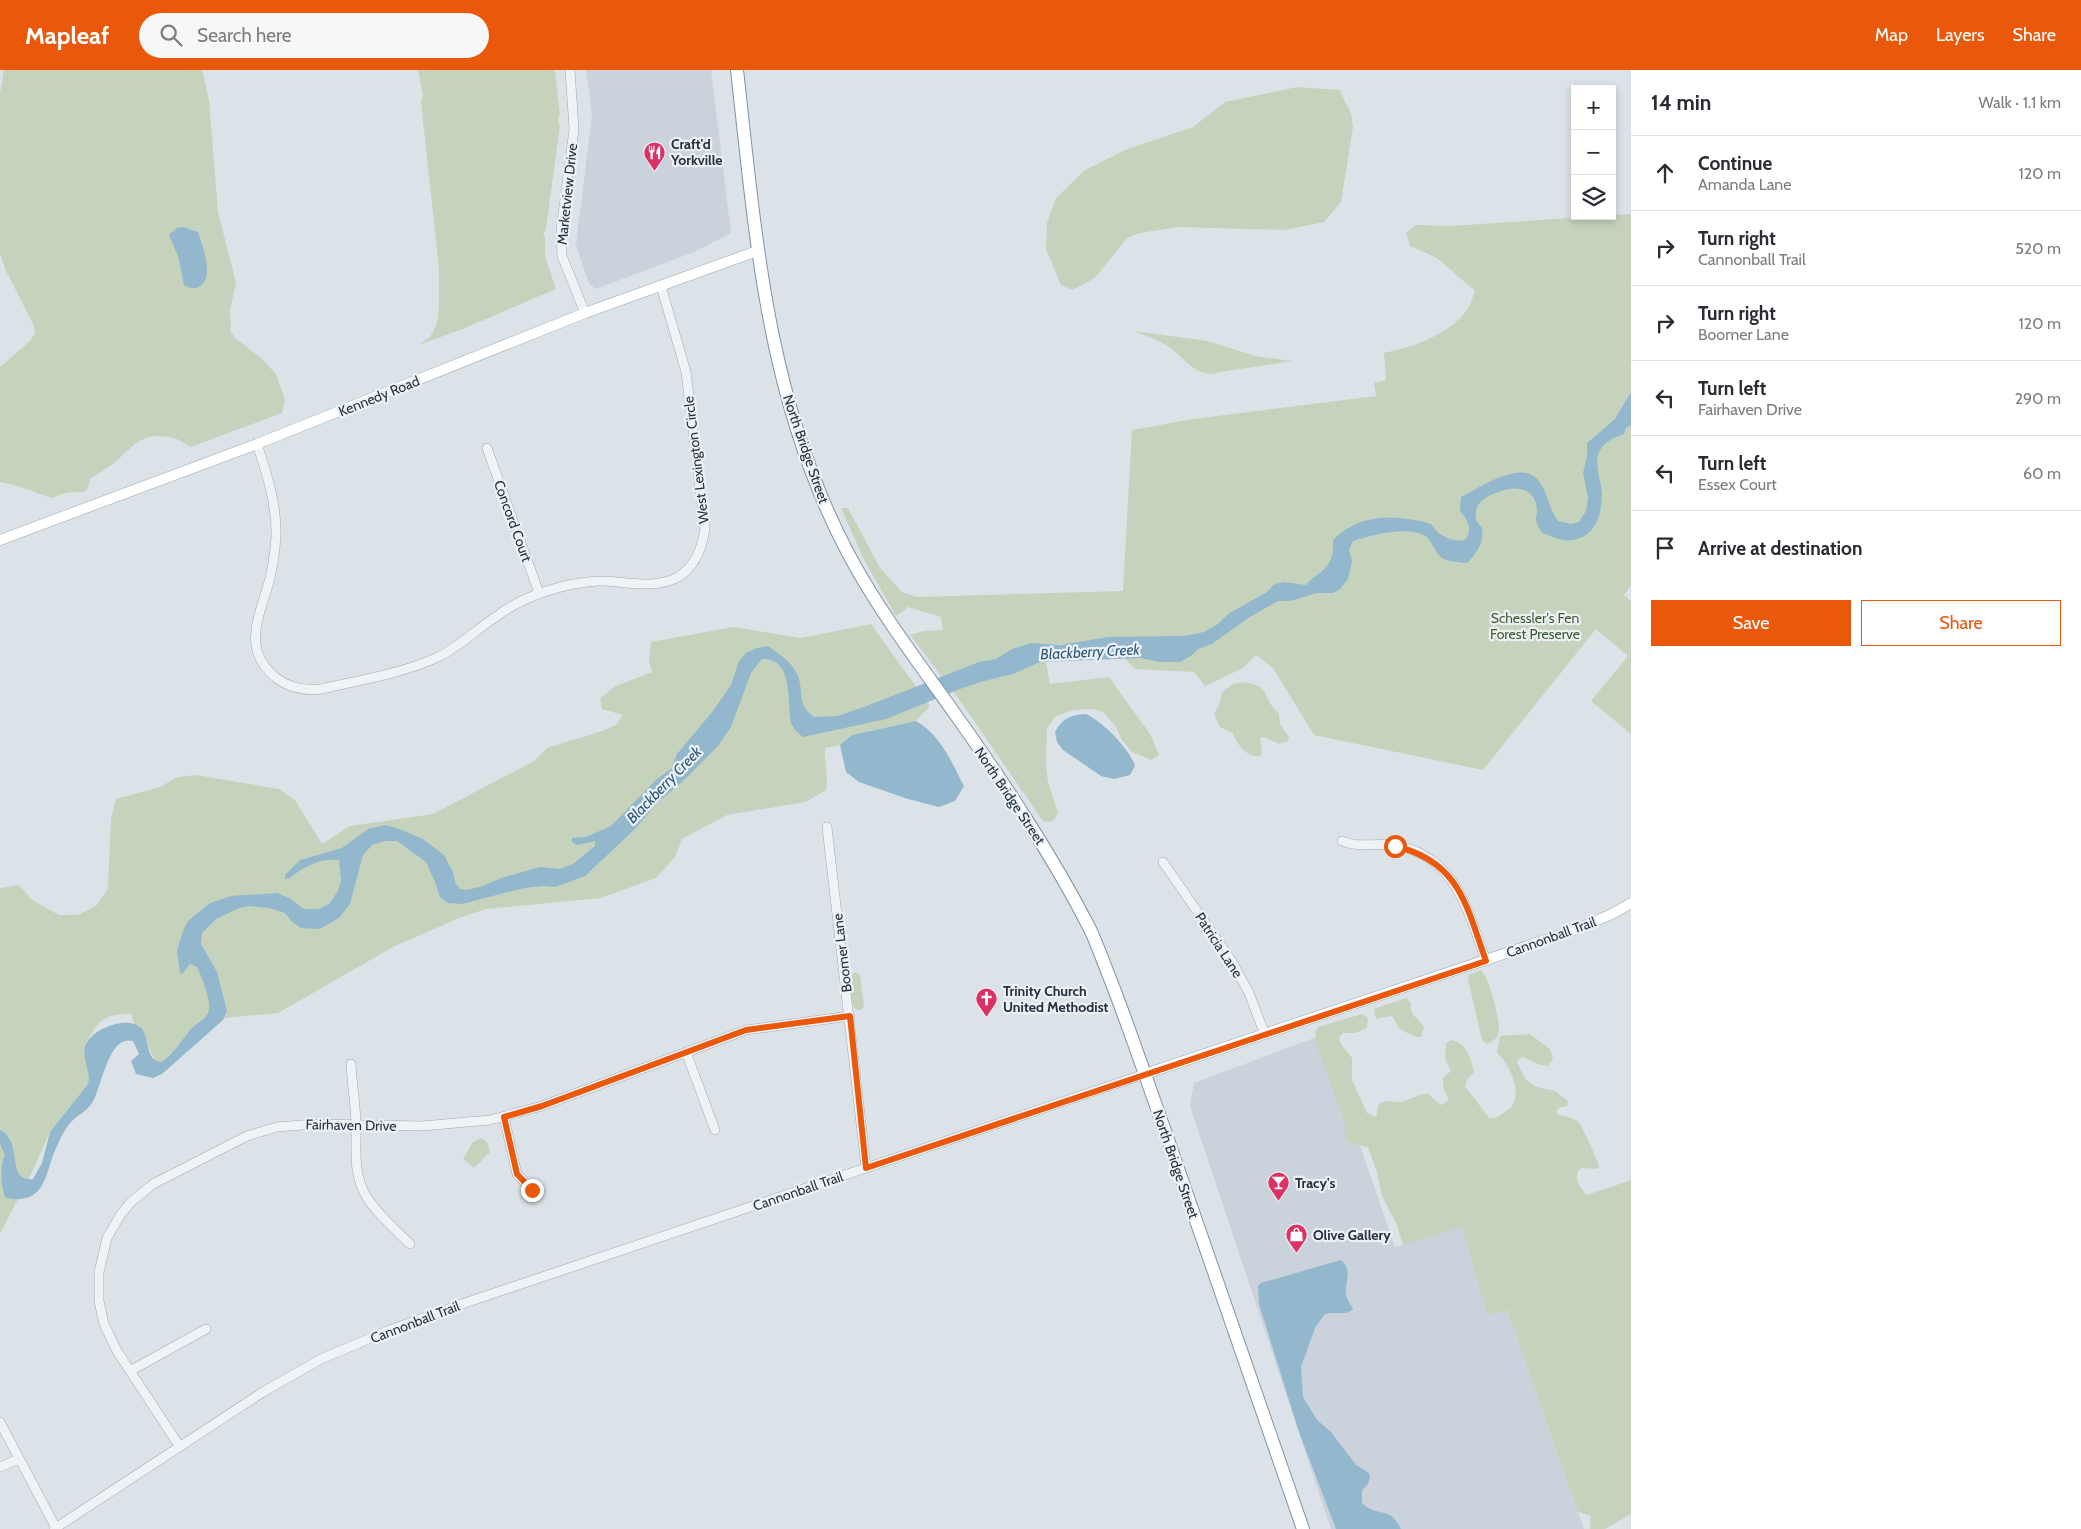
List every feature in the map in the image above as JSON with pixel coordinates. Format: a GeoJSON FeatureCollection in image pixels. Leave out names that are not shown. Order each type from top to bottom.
{"type":"FeatureCollection","features":[{"type":"Feature","properties":{"kind":"highway","name":"North Bridge Street"},"geometry":{"type":"LineString","coordinates":[[737,70],[758,251],[775,349],[792,419],[819,494],[850,556],[913,657],[1008,790],[1042,844],[1092,933],[1145,1074],[1303,1529]]}},
{"type":"Feature","properties":{"kind":"main road","name":"Kennedy Road"},"geometry":{"type":"LineString","coordinates":[[0,540],[256,444],[585,314],[758,251]]}},
{"type":"Feature","properties":{"kind":"main road","name":"Cannonball Trail"},"geometry":{"type":"LineString","coordinates":[[1145,1074],[1486,961],[1589,924],[1631,903]]}},
{"type":"Feature","properties":{"kind":"street","name":"Marketview Drive"},"geometry":{"type":"LineString","coordinates":[[570,70],[574,129],[561,230],[562,256],[585,314]]}},
{"type":"Feature","properties":{"kind":"street","name":"West Lexington Circle"},"geometry":{"type":"LineString","coordinates":[[256,444],[271,488],[276,526],[272,569],[256,626],[256,645],[267,669],[282,682],[303,690],[321,689],[415,666],[451,649],[498,614],[539,593],[593,581],[639,584],[659,583],[670,580],[685,572],[695,560],[700,550],[705,529],[686,372],[661,286]]}},
{"type":"Feature","properties":{"kind":"street","name":"Concord Court"},"geometry":{"type":"LineString","coordinates":[[487,448],[539,593]]}},
{"type":"Feature","properties":{"kind":"street","name":"Boomer Lane"},"geometry":{"type":"LineString","coordinates":[[828,827],[866,1168]]}},
{"type":"Feature","properties":{"kind":"street"},"geometry":{"type":"LineString","coordinates":[[1342,841],[1362,846],[1392,846],[1410,850],[1424,856],[1439,866],[1456,885],[1462,896],[1486,961]]}},
{"type":"Feature","properties":{"kind":"street","name":"Patricia Lane"},"geometry":{"type":"LineString","coordinates":[[1163,862],[1231,960],[1249,993],[1265,1035]]}},
{"type":"Feature","properties":{"kind":"street","name":"Fairhaven Drive"},"geometry":{"type":"LineString","coordinates":[[180,1447],[117,1350],[104,1324],[99,1301],[98,1281],[100,1262],[108,1238],[121,1214],[131,1202],[153,1184],[250,1135],[277,1127],[356,1124],[443,1125],[504,1117],[542,1106],[746,1030],[850,1016]]}},
{"type":"Feature","properties":{"kind":"street"},"geometry":{"type":"LineString","coordinates":[[686,1052],[715,1130]]}},
{"type":"Feature","properties":{"kind":"street"},"geometry":{"type":"LineString","coordinates":[[351,1064],[356,1124],[356,1162],[363,1188],[374,1206],[410,1244]]}},
{"type":"Feature","properties":{"kind":"street","name":"Cannonball Trail"},"geometry":{"type":"LineString","coordinates":[[55,1528],[263,1392],[321,1359],[474,1300],[1145,1074]]}},
{"type":"Feature","properties":{"kind":"street"},"geometry":{"type":"LineString","coordinates":[[504,1117],[517,1174],[532,1190]]}},
{"type":"Feature","properties":{"kind":"street"},"geometry":{"type":"LineString","coordinates":[[130,1371],[206,1329]]}},
{"type":"Feature","properties":{"kind":"street"},"geometry":{"type":"LineString","coordinates":[[0,1422],[55,1528]]}},
{"type":"Feature","properties":{"kind":"street"},"geometry":{"type":"LineString","coordinates":[[0,1467],[19,1459]]}},
{"type":"Feature","properties":{"kind":"shaded area"},"geometry":{"type":"Polygon","coordinates":[[[586,70],[711,70],[731,233],[694,252],[596,289],[589,284],[576,245],[592,114],[586,70]]]}},
{"type":"Feature","properties":{"kind":"shaded area"},"geometry":{"type":"Polygon","coordinates":[[[1322,1035],[1395,1247],[1462,1226],[1487,1315],[1507,1310],[1584,1529],[1331,1529],[1190,1106],[1194,1083],[1322,1035]]]}},
{"type":"Feature","properties":{"kind":"green space"},"geometry":{"type":"Polygon","coordinates":[[[4,70],[202,70],[209,100],[218,212],[236,283],[230,310],[231,332],[235,338],[261,358],[276,374],[285,400],[282,413],[191,447],[174,438],[154,436],[146,438],[139,441],[113,464],[90,479],[87,489],[82,492],[71,492],[51,498],[0,482],[0,367],[30,341],[35,333],[34,326],[5,269],[0,253],[0,93],[4,70]]]}},
{"type":"Feature","properties":{"kind":"green space"},"geometry":{"type":"Polygon","coordinates":[[[418,70],[555,70],[560,114],[546,229],[543,234],[545,237],[545,256],[556,289],[465,328],[419,345],[430,337],[437,324],[439,269],[421,102],[423,95],[418,70]]]}},
{"type":"Feature","properties":{"kind":"green space"},"geometry":{"type":"Polygon","coordinates":[[[1297,87],[1339,90],[1351,113],[1353,127],[1341,202],[1324,222],[1284,230],[1178,227],[1140,233],[1127,238],[1095,278],[1072,290],[1061,285],[1046,249],[1047,223],[1056,198],[1085,170],[1125,150],[1193,127],[1225,102],[1297,87]]]}},
{"type":"Feature","properties":{"kind":"green space","name":"Schessler's Fen Forest Preserve"},"geometry":{"type":"Polygon","coordinates":[[[1631,214],[1631,585],[1624,595],[1631,601],[1631,734],[1591,701],[1628,656],[1596,629],[1483,770],[1314,735],[1273,668],[1256,655],[1243,668],[1205,686],[1194,672],[1135,669],[1109,642],[1043,645],[1050,684],[1109,677],[1150,734],[1159,755],[1151,760],[1132,752],[1122,740],[1116,727],[1104,713],[1094,709],[1074,710],[1056,716],[1047,728],[1046,765],[1048,782],[1058,812],[1054,820],[1049,822],[1043,821],[961,702],[910,635],[923,631],[943,630],[941,617],[908,607],[896,616],[863,558],[841,508],[848,508],[880,568],[902,592],[917,597],[1123,591],[1132,430],[1193,419],[1376,396],[1374,383],[1386,380],[1384,353],[1426,340],[1455,323],[1465,313],[1475,291],[1437,258],[1410,246],[1406,233],[1416,225],[1450,226],[1571,218],[1571,220],[1616,220],[1616,215],[1631,214]]]}},
{"type":"Feature","properties":{"kind":"green space"},"geometry":{"type":"Polygon","coordinates":[[[1133,331],[1208,341],[1255,356],[1293,361],[1212,374],[1204,373],[1191,366],[1166,345],[1133,331]]]}},
{"type":"Feature","properties":{"kind":"green space"},"geometry":{"type":"Polygon","coordinates":[[[871,624],[930,706],[916,721],[852,735],[840,745],[825,748],[826,790],[806,802],[727,815],[682,839],[675,857],[656,878],[601,898],[486,909],[459,918],[393,947],[278,1013],[203,1020],[192,1028],[162,1062],[157,1062],[143,1032],[134,1025],[132,1014],[115,1015],[103,1020],[95,1028],[86,1043],[90,1077],[88,1084],[50,1132],[0,1234],[0,888],[19,885],[32,900],[59,915],[78,915],[97,905],[108,888],[111,818],[116,799],[160,787],[178,777],[196,775],[279,789],[295,800],[322,844],[350,826],[433,814],[534,761],[547,748],[616,725],[623,715],[602,709],[600,698],[616,686],[652,672],[649,660],[651,642],[733,627],[801,638],[871,624]]]}},
{"type":"Feature","properties":{"kind":"green space"},"geometry":{"type":"Polygon","coordinates":[[[1246,682],[1260,687],[1264,691],[1270,703],[1279,713],[1280,724],[1289,737],[1287,742],[1279,744],[1264,737],[1260,738],[1261,756],[1251,755],[1243,750],[1233,733],[1220,727],[1214,714],[1220,703],[1222,692],[1233,684],[1246,682]]]}},
{"type":"Feature","properties":{"kind":"green space"},"geometry":{"type":"Polygon","coordinates":[[[1481,970],[1490,989],[1499,1025],[1497,1037],[1487,1044],[1482,1040],[1468,979],[1469,975],[1481,970]]]}},
{"type":"Feature","properties":{"kind":"green space"},"geometry":{"type":"Polygon","coordinates":[[[855,972],[860,975],[864,1007],[861,1010],[856,1009],[850,996],[850,980],[855,972]]]}},
{"type":"Feature","properties":{"kind":"green space"},"geometry":{"type":"Polygon","coordinates":[[[1406,998],[1411,1003],[1413,1014],[1424,1028],[1421,1037],[1413,1036],[1400,1029],[1392,1016],[1376,1019],[1374,1009],[1406,998]]]}},
{"type":"Feature","properties":{"kind":"green space"},"geometry":{"type":"Polygon","coordinates":[[[1362,1014],[1368,1018],[1367,1027],[1356,1033],[1343,1033],[1339,1038],[1341,1044],[1352,1058],[1352,1080],[1367,1113],[1376,1117],[1377,1108],[1380,1103],[1387,1101],[1401,1102],[1422,1094],[1428,1094],[1441,1105],[1449,1100],[1443,1087],[1443,1078],[1451,1071],[1445,1058],[1446,1043],[1452,1040],[1461,1044],[1468,1052],[1474,1072],[1467,1080],[1465,1086],[1489,1118],[1498,1117],[1512,1106],[1516,1093],[1510,1070],[1497,1053],[1500,1036],[1530,1034],[1550,1049],[1553,1059],[1548,1066],[1540,1065],[1523,1057],[1519,1059],[1517,1062],[1526,1080],[1537,1087],[1555,1091],[1568,1101],[1567,1106],[1556,1111],[1558,1114],[1572,1118],[1579,1123],[1599,1166],[1597,1169],[1582,1168],[1578,1171],[1577,1181],[1580,1186],[1587,1195],[1631,1180],[1631,1514],[1605,1529],[1590,1529],[1591,1516],[1578,1512],[1507,1310],[1487,1315],[1462,1227],[1403,1245],[1397,1225],[1382,1196],[1377,1172],[1368,1147],[1352,1144],[1346,1140],[1345,1123],[1317,1046],[1315,1033],[1318,1027],[1362,1014]]]}},
{"type":"Feature","properties":{"kind":"green space"},"geometry":{"type":"Polygon","coordinates":[[[481,1138],[487,1142],[490,1152],[474,1168],[463,1159],[473,1142],[481,1138]]]}},
{"type":"Feature","properties":{"kind":"water"},"geometry":{"type":"Polygon","coordinates":[[[183,227],[198,232],[206,260],[207,276],[204,282],[196,288],[184,285],[178,256],[169,235],[177,228],[183,227]]]}},
{"type":"Feature","properties":{"kind":"water","name":"Blackberry Creek"},"geometry":{"type":"Polygon","coordinates":[[[1631,392],[1631,425],[1626,428],[1624,434],[1608,441],[1598,455],[1597,464],[1602,493],[1601,509],[1592,529],[1580,538],[1565,540],[1542,533],[1536,519],[1536,504],[1531,495],[1517,488],[1505,490],[1484,499],[1477,507],[1476,519],[1483,534],[1481,543],[1467,563],[1443,559],[1428,538],[1421,534],[1402,531],[1370,536],[1353,541],[1349,550],[1352,561],[1348,579],[1340,589],[1333,593],[1317,593],[1290,601],[1278,601],[1248,618],[1212,644],[1198,649],[1191,656],[1180,662],[1160,662],[1140,658],[1040,662],[1013,674],[960,689],[886,719],[803,737],[794,729],[791,722],[789,693],[784,673],[772,661],[762,659],[751,673],[731,727],[718,746],[683,781],[656,804],[634,830],[585,876],[555,887],[524,888],[462,904],[448,903],[440,897],[426,862],[397,841],[385,841],[372,845],[363,855],[350,904],[339,918],[320,929],[301,928],[292,922],[285,913],[268,908],[248,906],[216,919],[202,933],[201,944],[217,972],[227,1011],[223,1020],[162,1074],[153,1078],[136,1074],[131,1061],[139,1054],[133,1041],[124,1041],[117,1046],[107,1064],[92,1103],[72,1121],[62,1135],[47,1175],[38,1191],[30,1197],[20,1199],[6,1198],[1,1176],[5,1155],[0,1144],[0,1130],[7,1135],[11,1143],[19,1175],[33,1179],[42,1163],[50,1132],[88,1084],[89,1079],[84,1052],[87,1042],[91,1037],[112,1025],[120,1023],[135,1024],[144,1032],[153,1058],[156,1061],[162,1062],[192,1028],[207,1015],[209,1011],[208,998],[197,967],[190,964],[182,974],[180,972],[177,951],[188,921],[210,903],[231,896],[277,893],[289,898],[304,909],[319,909],[329,904],[338,891],[341,880],[339,860],[319,861],[290,878],[285,879],[285,875],[300,860],[342,848],[368,829],[386,825],[423,839],[444,855],[460,889],[467,890],[483,886],[501,878],[540,867],[560,869],[573,864],[595,846],[595,841],[577,845],[572,842],[572,838],[586,837],[611,826],[657,779],[671,769],[677,754],[713,711],[731,685],[739,661],[746,653],[757,648],[768,646],[792,666],[799,680],[802,702],[808,712],[814,717],[837,716],[979,662],[996,659],[1012,649],[1032,643],[1060,645],[1108,637],[1185,636],[1204,632],[1218,624],[1228,614],[1267,592],[1273,585],[1283,582],[1306,585],[1330,561],[1333,553],[1333,540],[1344,531],[1367,520],[1405,518],[1431,524],[1437,532],[1450,539],[1465,540],[1469,528],[1467,521],[1460,511],[1461,497],[1489,482],[1511,474],[1530,474],[1538,480],[1558,521],[1571,524],[1579,522],[1586,511],[1588,498],[1583,473],[1587,456],[1587,443],[1615,419],[1631,392]]]}},
{"type":"Feature","properties":{"kind":"water"},"geometry":{"type":"Polygon","coordinates":[[[1086,714],[1100,723],[1122,744],[1135,766],[1130,775],[1114,779],[1101,776],[1063,750],[1057,742],[1055,732],[1064,720],[1071,716],[1086,714]]]}},
{"type":"Feature","properties":{"kind":"water"},"geometry":{"type":"Polygon","coordinates":[[[916,721],[939,741],[964,786],[955,801],[939,807],[908,799],[859,782],[846,772],[840,745],[852,735],[916,721]]]}},
{"type":"Feature","properties":{"kind":"water"},"geometry":{"type":"Polygon","coordinates":[[[1341,1260],[1348,1272],[1346,1295],[1353,1310],[1346,1313],[1328,1313],[1324,1315],[1315,1328],[1301,1367],[1303,1397],[1317,1420],[1331,1432],[1356,1465],[1369,1473],[1368,1484],[1362,1490],[1362,1503],[1373,1510],[1388,1514],[1397,1522],[1401,1529],[1336,1529],[1299,1432],[1259,1304],[1258,1286],[1261,1283],[1341,1260]]]}},
{"type":"Feature","properties":{"kind":"place","name":"Craft'd Yorkville"},"geometry":{"type":"Point","coordinates":[655,171]}},
{"type":"Feature","properties":{"kind":"place","name":"Trinity Church United Methodist"},"geometry":{"type":"Point","coordinates":[987,1018]}},
{"type":"Feature","properties":{"kind":"place","name":"Tracy's"},"geometry":{"type":"Point","coordinates":[1279,1202]}},
{"type":"Feature","properties":{"kind":"place","name":"Olive Gallery"},"geometry":{"type":"Point","coordinates":[1297,1254]}},
{"type":"Feature","properties":{"kind":"route"},"geometry":{"type":"LineString","coordinates":[[532,1190],[517,1174],[504,1117],[542,1106],[746,1030],[850,1016],[866,1168],[1486,961],[1466,904],[1456,885],[1446,872],[1424,856],[1395,846]]}}]}
